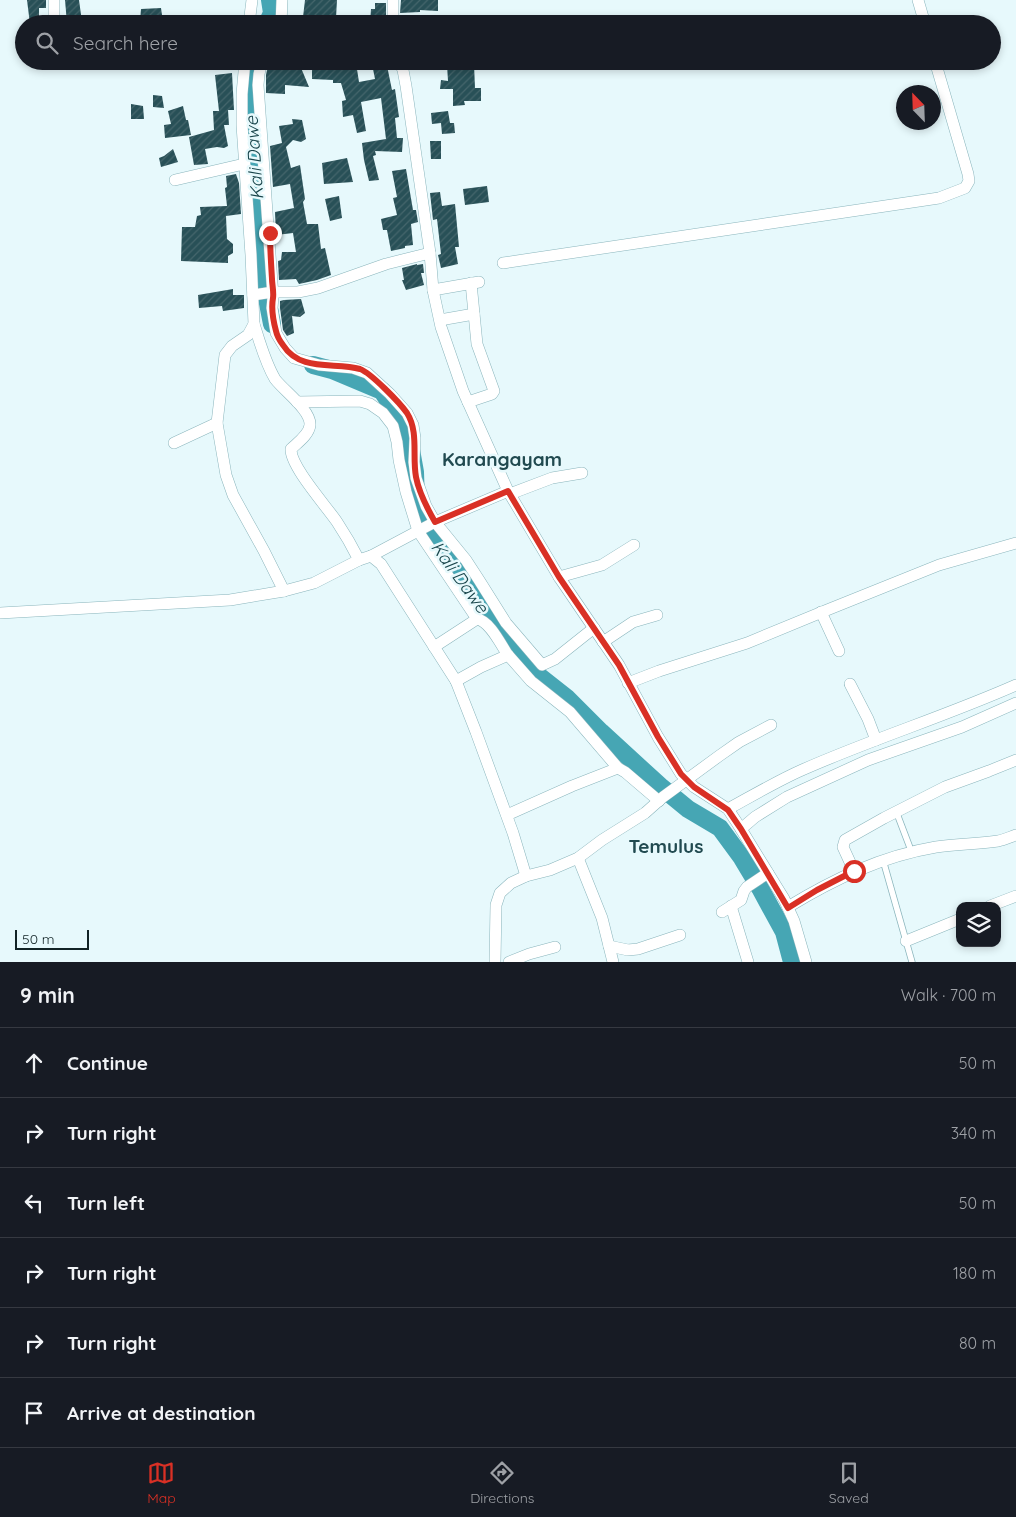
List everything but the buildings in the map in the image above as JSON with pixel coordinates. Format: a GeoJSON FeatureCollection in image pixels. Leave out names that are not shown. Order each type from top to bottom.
{"type":"FeatureCollection","features":[{"type":"Feature","properties":{"kind":"street"},"geometry":{"type":"LineString","coordinates":[[54,0],[54,15]]}},
{"type":"Feature","properties":{"kind":"street"},"geometry":{"type":"LineString","coordinates":[[250,15],[252,0]]}},
{"type":"Feature","properties":{"kind":"street"},"geometry":{"type":"LineString","coordinates":[[281,15],[282,0]]}},
{"type":"Feature","properties":{"kind":"street"},"geometry":{"type":"LineString","coordinates":[[393,0],[393,15]]}},
{"type":"Feature","properties":{"kind":"street"},"geometry":{"type":"LineString","coordinates":[[918,0],[922,15]]}},
{"type":"Feature","properties":{"kind":"street"},"geometry":{"type":"LineString","coordinates":[[244,70],[242,94],[244,164],[263,294],[272,308],[276,334],[294,358],[319,366],[353,368],[367,372],[407,413],[413,425],[416,478],[426,506],[426,527]]}},
{"type":"Feature","properties":{"kind":"street"},"geometry":{"type":"LineString","coordinates":[[260,70],[258,86],[263,294],[254,324],[248,335],[232,346],[225,355],[217,423],[226,475],[233,495],[284,591]]}},
{"type":"Feature","properties":{"kind":"street"},"geometry":{"type":"LineString","coordinates":[[403,70],[430,252],[433,290],[440,320],[463,391],[509,492],[559,577],[619,665],[683,783],[728,810],[741,829],[760,879],[788,908],[794,921],[806,962]]}},
{"type":"Feature","properties":{"kind":"street"},"geometry":{"type":"LineString","coordinates":[[503,263],[939,198],[965,188],[969,181],[968,174],[938,70]]}},
{"type":"Feature","properties":{"kind":"street"},"geometry":{"type":"LineString","coordinates":[[175,180],[244,164]]}},
{"type":"Feature","properties":{"kind":"street"},"geometry":{"type":"LineString","coordinates":[[263,294],[298,292],[318,288],[386,264],[430,252]]}},
{"type":"Feature","properties":{"kind":"street"},"geometry":{"type":"LineString","coordinates":[[433,290],[475,282],[474,314],[477,344],[494,391],[492,394],[468,402]]}},
{"type":"Feature","properties":{"kind":"street"},"geometry":{"type":"LineString","coordinates":[[440,320],[474,314]]}},
{"type":"Feature","properties":{"kind":"street"},"geometry":{"type":"LineString","coordinates":[[254,324],[264,356],[276,379],[304,411],[310,424],[306,434],[291,449],[290,454],[319,500],[341,527],[359,560]]}},
{"type":"Feature","properties":{"kind":"street"},"geometry":{"type":"LineString","coordinates":[[297,402],[360,401],[370,404],[383,413],[393,426],[398,442],[399,460],[406,492],[477,619],[484,622],[496,635],[508,656],[530,681],[570,712],[618,768],[661,799]]}},
{"type":"Feature","properties":{"kind":"street"},"geometry":{"type":"LineString","coordinates":[[174,443],[217,423]]}},
{"type":"Feature","properties":{"kind":"street"},"geometry":{"type":"LineString","coordinates":[[0,613],[230,600],[284,591],[314,583],[426,527],[509,492],[552,478],[582,473]]}},
{"type":"Feature","properties":{"kind":"street"},"geometry":{"type":"LineString","coordinates":[[426,527],[466,560],[506,623],[542,665],[555,659],[594,628]]}},
{"type":"Feature","properties":{"kind":"street"},"geometry":{"type":"LineString","coordinates":[[628,683],[747,643],[940,565],[1016,543]]}},
{"type":"Feature","properties":{"kind":"street"},"geometry":{"type":"LineString","coordinates":[[559,577],[602,565],[634,545]]}},
{"type":"Feature","properties":{"kind":"street"},"geometry":{"type":"LineString","coordinates":[[371,556],[381,564],[456,682],[506,815],[526,876]]}},
{"type":"Feature","properties":{"kind":"street"},"geometry":{"type":"LineString","coordinates":[[821,612],[839,651]]}},
{"type":"Feature","properties":{"kind":"street"},"geometry":{"type":"LineString","coordinates":[[603,642],[634,622],[657,615]]}},
{"type":"Feature","properties":{"kind":"street"},"geometry":{"type":"LineString","coordinates":[[434,647],[477,619]]}},
{"type":"Feature","properties":{"kind":"street"},"geometry":{"type":"LineString","coordinates":[[456,682],[481,667],[508,656]]}},
{"type":"Feature","properties":{"kind":"street"},"geometry":{"type":"LineString","coordinates":[[850,684],[868,719],[876,740]]}},
{"type":"Feature","properties":{"kind":"street"},"geometry":{"type":"LineString","coordinates":[[728,810],[802,770],[983,699],[1016,684]]}},
{"type":"Feature","properties":{"kind":"street"},"geometry":{"type":"LineString","coordinates":[[741,829],[755,817],[787,797],[868,760],[962,727],[1016,703]]}},
{"type":"Feature","properties":{"kind":"street"},"geometry":{"type":"LineString","coordinates":[[494,962],[496,904],[500,893],[511,882],[550,870],[578,858],[602,840],[645,813],[732,746],[771,725]]}},
{"type":"Feature","properties":{"kind":"street"},"geometry":{"type":"LineString","coordinates":[[854,871],[843,849],[843,843],[851,836],[945,787],[989,772],[1016,760]]}},
{"type":"Feature","properties":{"kind":"street"},"geometry":{"type":"LineString","coordinates":[[506,815],[618,768]]}},
{"type":"Feature","properties":{"kind":"street"},"geometry":{"type":"LineString","coordinates":[[788,908],[817,890],[854,871],[883,860],[936,847],[999,841],[1016,835]]}},
{"type":"Feature","properties":{"kind":"street"},"geometry":{"type":"LineString","coordinates":[[578,858],[602,918],[613,962]]}},
{"type":"Feature","properties":{"kind":"street"},"geometry":{"type":"LineString","coordinates":[[748,962],[727,909],[741,900],[744,891],[760,879]]}},
{"type":"Feature","properties":{"kind":"street"},"geometry":{"type":"LineString","coordinates":[[1000,902],[1016,896]]}},
{"type":"Feature","properties":{"kind":"street"},"geometry":{"type":"LineString","coordinates":[[906,941],[956,921]]}},
{"type":"Feature","properties":{"kind":"street"},"geometry":{"type":"LineString","coordinates":[[608,946],[628,950],[638,949],[680,935]]}},
{"type":"Feature","properties":{"kind":"street"},"geometry":{"type":"LineString","coordinates":[[509,962],[555,947]]}},
{"type":"Feature","properties":{"kind":"lane"},"geometry":{"type":"LineString","coordinates":[[896,811],[912,853]]}},
{"type":"Feature","properties":{"kind":"lane"},"geometry":{"type":"LineString","coordinates":[[883,860],[912,962]]}},
{"type":"Feature","properties":{"kind":"waterway","name":"Kali Dawe"},"geometry":{"type":"LineString","coordinates":[[270,0],[271,15]]}},
{"type":"Feature","properties":{"kind":"waterway","name":"Kali Dawe"},"geometry":{"type":"LineString","coordinates":[[253,70],[250,87],[250,123],[265,288],[272,324]]}},
{"type":"Feature","properties":{"kind":"waterway","name":"Kali Dawe"},"geometry":{"type":"LineString","coordinates":[[313,365],[332,370],[382,391],[408,433],[415,472],[416,502],[426,530],[474,592],[507,642],[534,672],[567,698],[660,786],[688,809],[720,828],[742,858],[784,932],[792,962]]}},
{"type":"Feature","properties":{"kind":"district","name":"Karangayam"},"geometry":{"type":"Point","coordinates":[502,459]}},
{"type":"Feature","properties":{"kind":"district","name":"Temulus"},"geometry":{"type":"Point","coordinates":[666,846]}},
{"type":"Feature","properties":{"kind":"route"},"geometry":{"type":"LineString","coordinates":[[270,233],[272,308],[276,334],[285,348],[294,358],[319,366],[353,368],[367,372],[407,413],[413,425],[416,478],[426,506],[435,522],[508,491],[559,577],[619,665],[658,737],[681,774],[694,787],[728,810],[788,908],[817,890],[854,871]]}}]}
